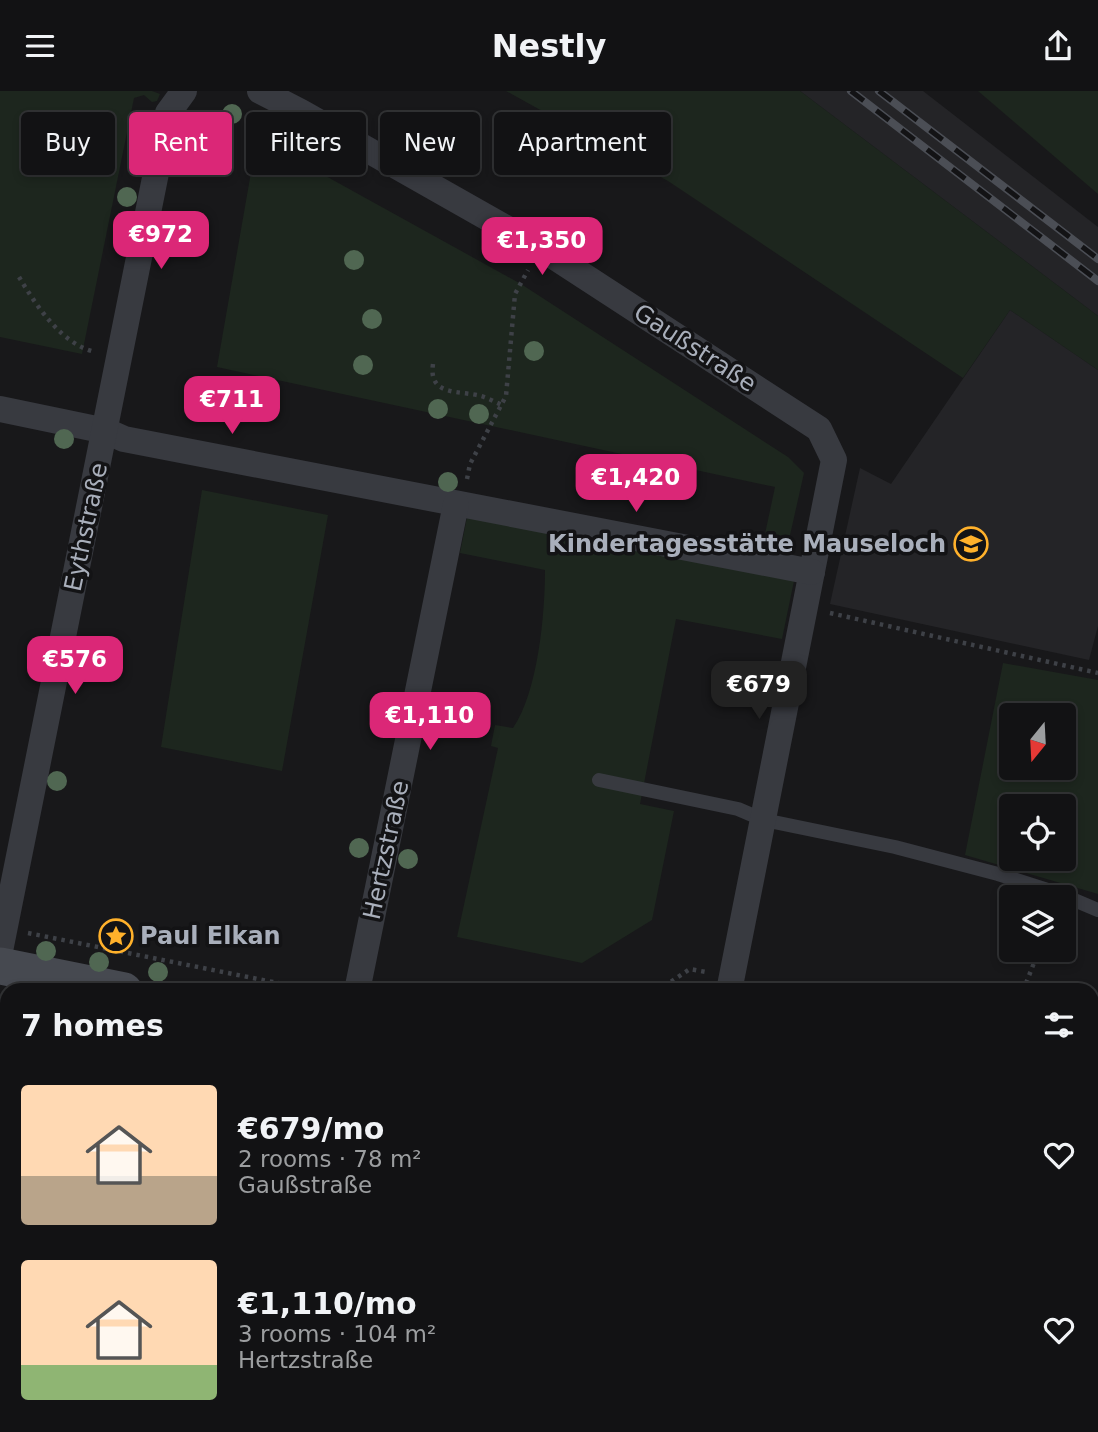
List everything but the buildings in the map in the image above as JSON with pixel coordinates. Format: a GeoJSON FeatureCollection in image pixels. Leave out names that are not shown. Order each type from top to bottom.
{"type":"FeatureCollection","features":[{"type":"Feature","properties":{"kind":"street","name":"Eythstraße"},"geometry":{"type":"LineString","coordinates":[[2,940],[168,113],[184,91]]}},
{"type":"Feature","properties":{"kind":"street","name":"Gaußstraße"},"geometry":{"type":"LineString","coordinates":[[260,91],[313,118],[541,248],[819,429],[834,460],[731,983]]}},
{"type":"Feature","properties":{"kind":"street","name":"Eythstraße"},"geometry":{"type":"LineString","coordinates":[[0,409],[106,431],[124,439],[459,504]]}},
{"type":"Feature","properties":{"kind":"street"},"geometry":{"type":"LineString","coordinates":[[459,504],[813,572]]}},
{"type":"Feature","properties":{"kind":"street","name":"Hertzstraße"},"geometry":{"type":"LineString","coordinates":[[359,983],[459,504]]}},
{"type":"Feature","properties":{"kind":"street"},"geometry":{"type":"LineString","coordinates":[[0,967],[83,983]]}},
{"type":"Feature","properties":{"kind":"lane"},"geometry":{"type":"LineString","coordinates":[[599,780],[738,809],[764,820],[895,847],[998,874],[1098,909]]}},
{"type":"Feature","properties":{"kind":"path"},"geometry":{"type":"LineString","coordinates":[[459,504],[470,464],[502,405],[509,381],[508,359],[515,294],[541,248]]}},
{"type":"Feature","properties":{"kind":"path"},"geometry":{"type":"LineString","coordinates":[[19,277],[53,324],[72,341],[88,351],[120,358]]}},
{"type":"Feature","properties":{"kind":"path"},"geometry":{"type":"LineString","coordinates":[[433,364],[431,373],[437,385],[447,391],[483,396],[502,405]]}},
{"type":"Feature","properties":{"kind":"path"},"geometry":{"type":"LineString","coordinates":[[805,608],[1098,673]]}},
{"type":"Feature","properties":{"kind":"path"},"geometry":{"type":"LineString","coordinates":[[2,940],[268,983]]}},
{"type":"Feature","properties":{"kind":"path"},"geometry":{"type":"LineString","coordinates":[[1026,983],[1034,962]]}},
{"type":"Feature","properties":{"kind":"path"},"geometry":{"type":"LineString","coordinates":[[669,983],[690,969],[697,970]]}},
{"type":"Feature","properties":{"kind":"shaded area"},"geometry":{"type":"Polygon","coordinates":[[[0,91],[152,91],[160,94],[157,101],[152,102],[144,95],[134,98],[129,112],[82,354],[0,337],[0,91]]]}},
{"type":"Feature","properties":{"kind":"shaded area"},"geometry":{"type":"Polygon","coordinates":[[[506,91],[800,91],[1098,316],[1098,370],[1010,310],[963,378],[657,175],[671,175],[671,112],[544,112],[506,91]]]}},
{"type":"Feature","properties":{"kind":"shaded area"},"geometry":{"type":"Polygon","coordinates":[[[800,91],[923,91],[1098,227],[1098,316],[800,91]]]}},
{"type":"Feature","properties":{"kind":"shaded area"},"geometry":{"type":"Polygon","coordinates":[[[978,91],[1098,91],[1098,194],[978,91]]]}},
{"type":"Feature","properties":{"kind":"shaded area"},"geometry":{"type":"Polygon","coordinates":[[[251,175],[324,175],[521,284],[788,457],[804,473],[786,553],[762,548],[775,487],[217,367],[251,175]]]}},
{"type":"Feature","properties":{"kind":"shaded area","name":"Kindertagesstätte Mauseloch"},"geometry":{"type":"Polygon","coordinates":[[[1010,310],[1098,370],[1098,626],[1089,660],[830,604],[860,468],[891,484],[1010,310]]]}},
{"type":"Feature","properties":{"kind":"shaded area"},"geometry":{"type":"Polygon","coordinates":[[[202,490],[328,515],[282,771],[161,747],[202,490]]]}},
{"type":"Feature","properties":{"kind":"shaded area"},"geometry":{"type":"Polygon","coordinates":[[[468,512],[795,576],[782,639],[676,619],[640,804],[674,811],[652,920],[582,963],[457,937],[498,748],[491,746],[495,725],[513,728],[529,694],[538,652],[545,588],[545,570],[460,553],[468,512]]]}},
{"type":"Feature","properties":{"kind":"shaded area"},"geometry":{"type":"Polygon","coordinates":[[[1003,663],[1098,680],[1098,894],[1076,888],[1076,885],[1020,871],[1076,871],[1076,794],[999,794],[999,865],[965,855],[1003,663]]]}},
{"type":"Feature","properties":{"kind":"railway"},"geometry":{"type":"LineString","coordinates":[[851,91],[1098,281]]}},
{"type":"Feature","properties":{"kind":"railway"},"geometry":{"type":"LineString","coordinates":[[879,91],[1098,259]]}},
{"type":"Feature","properties":{"kind":"place","name":"Kindertagesstätte Mauseloch"},"geometry":{"type":"Point","coordinates":[971,544]}},
{"type":"Feature","properties":{"kind":"place","name":"Paul Elkan"},"geometry":{"type":"Point","coordinates":[116,936]}}]}
